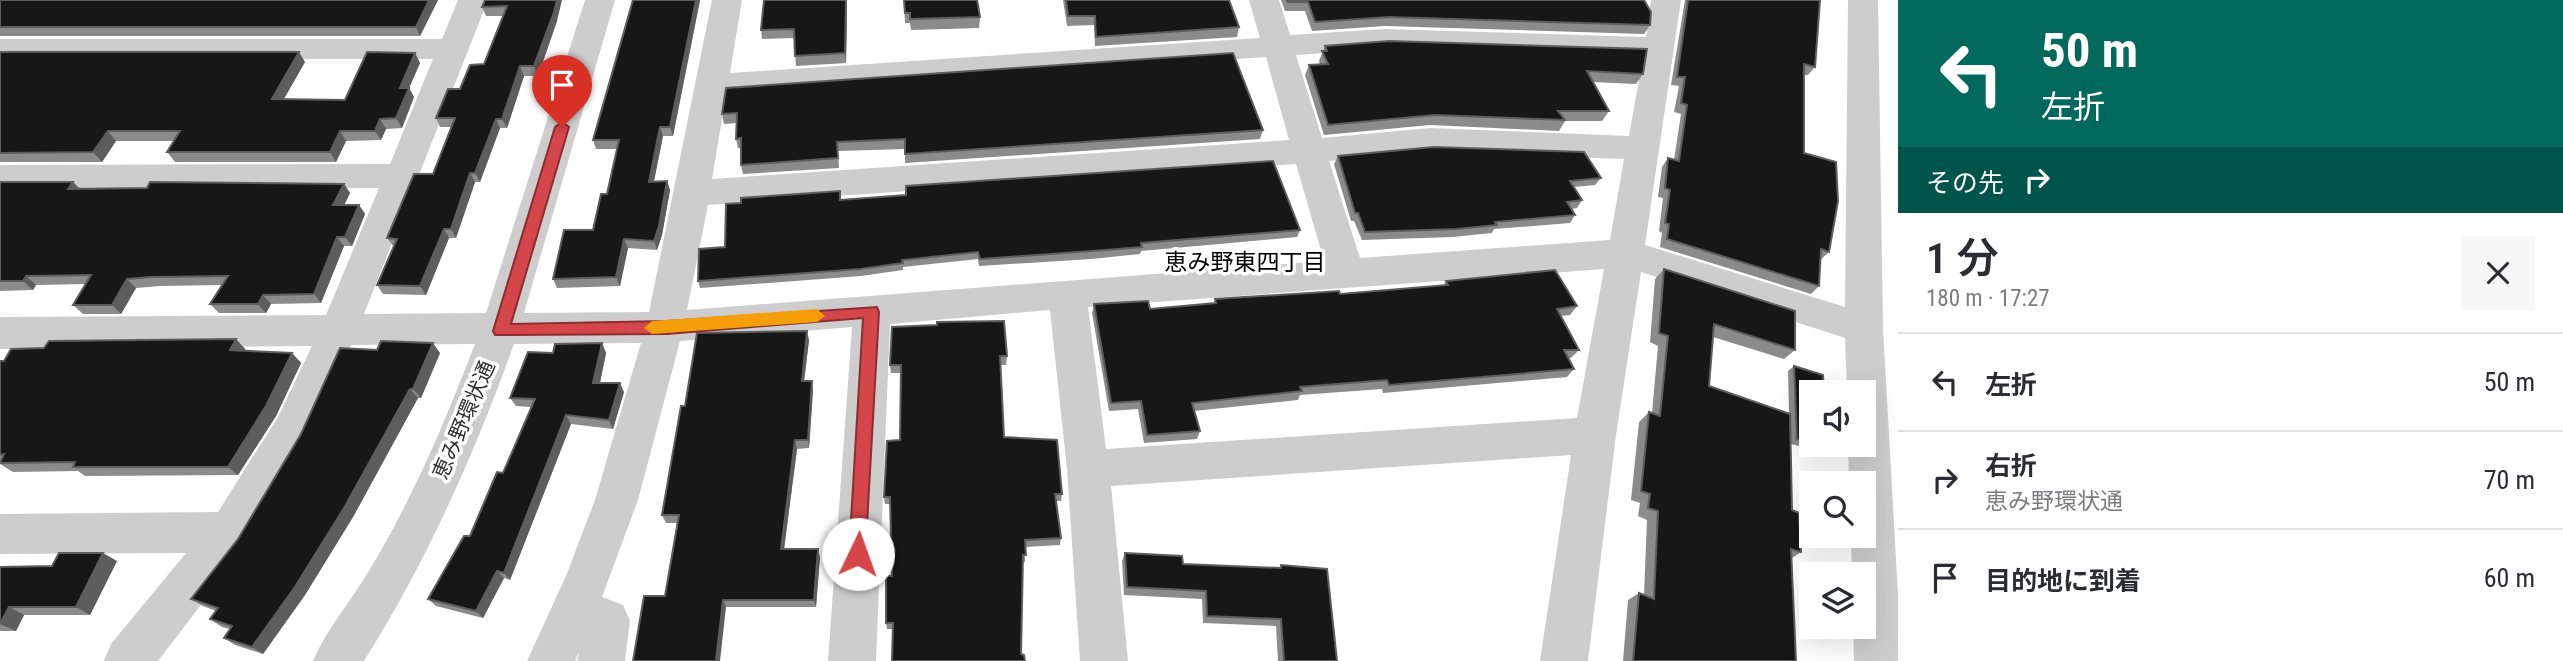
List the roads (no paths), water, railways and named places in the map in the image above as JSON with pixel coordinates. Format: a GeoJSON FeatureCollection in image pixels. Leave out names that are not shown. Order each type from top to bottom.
{"type":"FeatureCollection","features":[{"type":"Feature","properties":{"kind":"street"},"geometry":{"type":"LineString","coordinates":[[128,661],[230,532],[293,429],[339,330],[473,0]]}},
{"type":"Feature","properties":{"kind":"street","name":"恵み野環状通"},"geometry":{"type":"LineString","coordinates":[[337,661],[369,617],[426,509],[467,422],[501,331],[600,0]]}},
{"type":"Feature","properties":{"kind":"street"},"geometry":{"type":"LineString","coordinates":[[551,661],[603,544],[641,430],[667,327],[727,0]]}},
{"type":"Feature","properties":{"kind":"street"},"geometry":{"type":"LineString","coordinates":[[1264,0],[1346,273]]}},
{"type":"Feature","properties":{"kind":"street"},"geometry":{"type":"LineString","coordinates":[[1564,661],[1595,435],[1627,253],[1641,148],[1666,0]]}},
{"type":"Feature","properties":{"kind":"street"},"geometry":{"type":"LineString","coordinates":[[1863,0],[1864,330],[1878,661]]}},
{"type":"Feature","properties":{"kind":"street"},"geometry":{"type":"LineString","coordinates":[[712,85],[1385,40],[1660,47]]}},
{"type":"Feature","properties":{"kind":"street"},"geometry":{"type":"LineString","coordinates":[[0,49],[453,49]]}},
{"type":"Feature","properties":{"kind":"street"},"geometry":{"type":"LineString","coordinates":[[692,193],[1310,151],[1430,140],[1641,148]]}},
{"type":"Feature","properties":{"kind":"street"},"geometry":{"type":"LineString","coordinates":[[0,177],[400,176]]}},
{"type":"Feature","properties":{"kind":"street"},"geometry":{"type":"LineString","coordinates":[[0,333],[501,331],[667,327],[872,312],[1067,293],[1627,253],[1864,330]]}},
{"type":"Feature","properties":{"kind":"street"},"geometry":{"type":"LineString","coordinates":[[1067,293],[1088,469],[1104,661]]}},
{"type":"Feature","properties":{"kind":"street"},"geometry":{"type":"LineString","coordinates":[[852,661],[872,312]]}},
{"type":"Feature","properties":{"kind":"street"},"geometry":{"type":"LineString","coordinates":[[1088,469],[1595,435]]}},
{"type":"Feature","properties":{"kind":"street"},"geometry":{"type":"LineString","coordinates":[[0,534],[230,532]]}},
{"type":"Feature","properties":{"kind":"street"},"geometry":{"type":"LineString","coordinates":[[575,611],[607,621],[601,661]]}},
{"type":"Feature","properties":{"kind":"district","name":"恵み野東四丁目"},"geometry":{"type":"Point","coordinates":[1245,262]}}]}
